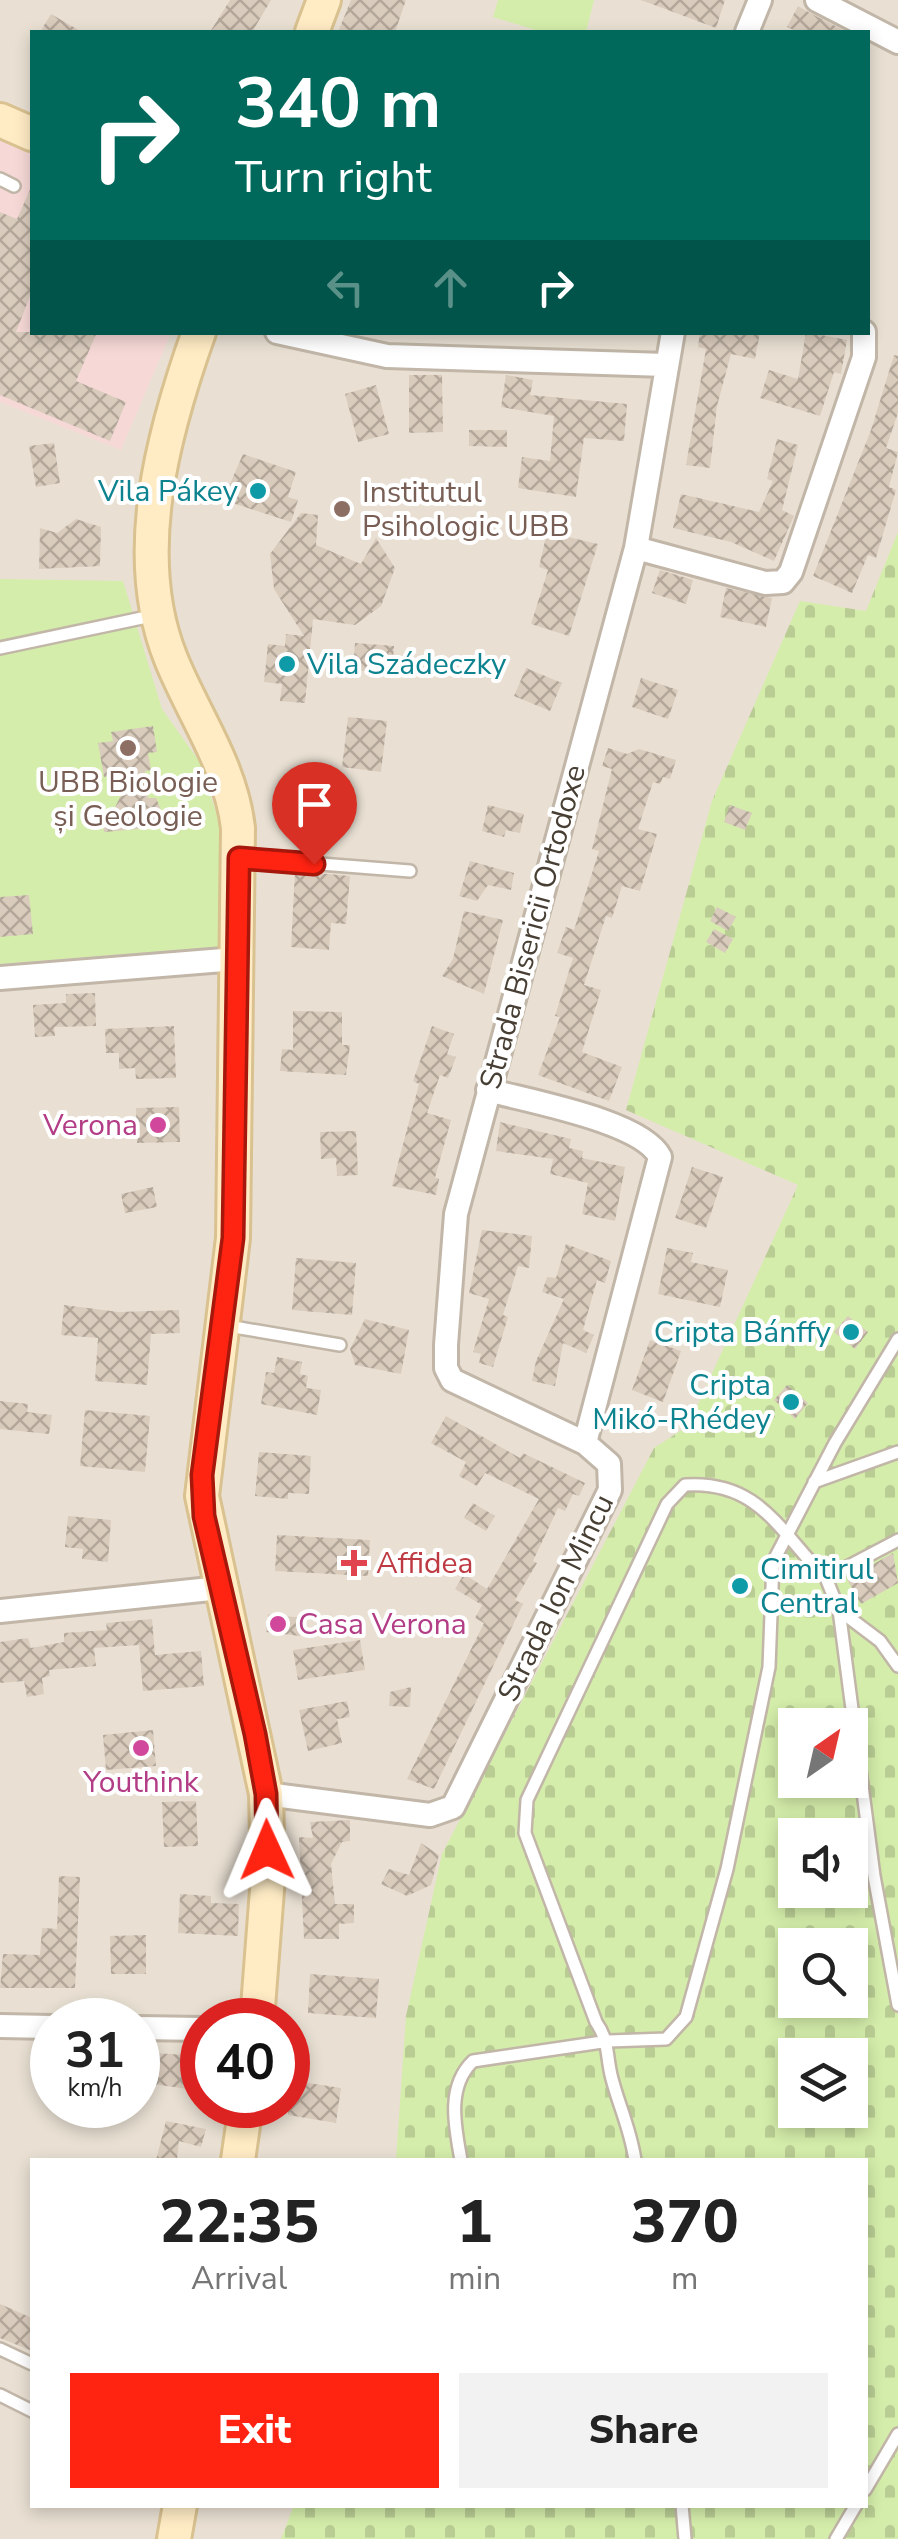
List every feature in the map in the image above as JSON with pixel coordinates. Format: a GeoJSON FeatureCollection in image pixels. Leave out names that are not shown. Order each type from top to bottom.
{"type":"FeatureCollection","features":[{"type":"Feature","properties":{"kind":"street"},"geometry":{"type":"LineString","coordinates":[[313,30],[324,0]]}},
{"type":"Feature","properties":{"kind":"street"},"geometry":{"type":"LineString","coordinates":[[748,30],[760,0]]}},
{"type":"Feature","properties":{"kind":"street"},"geometry":{"type":"LineString","coordinates":[[818,0],[898,42]]}},
{"type":"Feature","properties":{"kind":"street"},"geometry":{"type":"LineString","coordinates":[[0,120],[30,133]]}},
{"type":"Feature","properties":{"kind":"street"},"geometry":{"type":"LineString","coordinates":[[198,335],[178,395],[157,492],[153,570],[156,615],[178,676],[232,791],[239,858],[233,1238],[202,1496],[266,1794],[268,1877],[259,1998]]}},
{"type":"Feature","properties":{"kind":"street"},"geometry":{"type":"LineString","coordinates":[[291,335],[387,356],[666,365]]}},
{"type":"Feature","properties":{"kind":"street","name":"Strada Bisericii Ortodoxe"},"geometry":{"type":"LineString","coordinates":[[585,1443],[464,1387],[447,1372],[456,1214],[636,548],[673,335]]}},
{"type":"Feature","properties":{"kind":"street"},"geometry":{"type":"LineString","coordinates":[[636,548],[764,583],[783,582],[790,572],[864,357],[864,335]]}},
{"type":"Feature","properties":{"kind":"street"},"geometry":{"type":"LineString","coordinates":[[0,978],[236,958]]}},
{"type":"Feature","properties":{"kind":"street"},"geometry":{"type":"LineString","coordinates":[[488,1090],[610,1125],[655,1148],[658,1169],[618,1302],[585,1443]]}},
{"type":"Feature","properties":{"kind":"street","name":"Strada Ion Mincu"},"geometry":{"type":"LineString","coordinates":[[266,1794],[430,1814],[453,1807],[610,1490],[609,1464],[585,1443]]}},
{"type":"Feature","properties":{"kind":"street"},"geometry":{"type":"LineString","coordinates":[[0,1611],[220,1588]]}},
{"type":"Feature","properties":{"kind":"street"},"geometry":{"type":"LineString","coordinates":[[0,2026],[30,2027]]}},
{"type":"Feature","properties":{"kind":"street"},"geometry":{"type":"LineString","coordinates":[[238,2158],[243,2128]]}},
{"type":"Feature","properties":{"kind":"street"},"geometry":{"type":"LineString","coordinates":[[174,2539],[179,2508]]}},
{"type":"Feature","properties":{"kind":"lane"},"geometry":{"type":"LineString","coordinates":[[0,179],[14,186]]}},
{"type":"Feature","properties":{"kind":"lane"},"geometry":{"type":"LineString","coordinates":[[0,648],[156,615]]}},
{"type":"Feature","properties":{"kind":"lane"},"geometry":{"type":"LineString","coordinates":[[239,858],[410,871]]}},
{"type":"Feature","properties":{"kind":"lane"},"geometry":{"type":"LineString","coordinates":[[224,1325],[340,1345]]}},
{"type":"Feature","properties":{"kind":"lane"},"geometry":{"type":"LineString","coordinates":[[462,2158],[454,2119],[460,2074],[473,2061],[609,2041],[666,2039],[686,2017],[727,1868],[768,1666],[773,1562],[814,1482],[898,1340]]}},
{"type":"Feature","properties":{"kind":"lane"},"geometry":{"type":"LineString","coordinates":[[814,1482],[898,1452]]}},
{"type":"Feature","properties":{"kind":"lane"},"geometry":{"type":"LineString","coordinates":[[636,2158],[628,2116],[611,2074],[609,2041],[596,2022],[525,1833],[527,1800],[658,1522],[685,1484],[708,1483],[764,1507],[796,1550],[826,1578],[840,1610],[874,1876],[898,2005]]}},
{"type":"Feature","properties":{"kind":"lane"},"geometry":{"type":"LineString","coordinates":[[826,1578],[898,1540]]}},
{"type":"Feature","properties":{"kind":"lane"},"geometry":{"type":"LineString","coordinates":[[840,1610],[880,1641],[898,1666]]}},
{"type":"Feature","properties":{"kind":"lane"},"geometry":{"type":"LineString","coordinates":[[0,2349],[30,2363]]}},
{"type":"Feature","properties":{"kind":"lane"},"geometry":{"type":"LineString","coordinates":[[0,2395],[30,2410]]}},
{"type":"Feature","properties":{"kind":"lane"},"geometry":{"type":"LineString","coordinates":[[868,2485],[898,2434]]}},
{"type":"Feature","properties":{"kind":"lane"},"geometry":{"type":"LineString","coordinates":[[682,2508],[684,2539]]}},
{"type":"Feature","properties":{"kind":"lane"},"geometry":{"type":"LineString","coordinates":[[836,2539],[854,2508]]}},
{"type":"Feature","properties":{"kind":"shaded area"},"geometry":{"type":"Polygon","coordinates":[[[0,0],[898,0],[898,2539],[0,2539],[0,0]]]}},
{"type":"Feature","properties":{"kind":"shaded area"},"geometry":{"type":"Polygon","coordinates":[[[0,128],[30,141],[30,335],[170,335],[121,450],[0,402],[0,128]]]}},
{"type":"Feature","properties":{"kind":"green space"},"geometry":{"type":"Polygon","coordinates":[[[498,0],[594,0],[586,30],[535,30],[493,17],[498,0]]]}},
{"type":"Feature","properties":{"kind":"green space","name":"Cimitirul Central"},"geometry":{"type":"Polygon","coordinates":[[[898,532],[898,2539],[281,2539],[293,2508],[868,2508],[868,2158],[396,2158],[406,2016],[442,1854],[654,1448],[688,1426],[798,1185],[626,1110],[712,801],[800,601],[866,611],[898,532]]]}},
{"type":"Feature","properties":{"kind":"green space"},"geometry":{"type":"Polygon","coordinates":[[[0,579],[123,581],[162,709],[199,761],[229,851],[227,946],[0,964],[0,579]]]}},
{"type":"Feature","properties":{"kind":"building"},"geometry":{"type":"Polygon","coordinates":[[[230,0],[271,0],[253,30],[211,30],[230,0]]]}},
{"type":"Feature","properties":{"kind":"building"},"geometry":{"type":"Polygon","coordinates":[[[351,0],[406,0],[396,30],[339,30],[351,0]]]}},
{"type":"Feature","properties":{"kind":"building"},"geometry":{"type":"Polygon","coordinates":[[[641,0],[725,0],[716,28],[641,0]]]}},
{"type":"Feature","properties":{"kind":"building"},"geometry":{"type":"Polygon","coordinates":[[[798,6],[843,30],[794,30],[787,27],[798,6]]]}},
{"type":"Feature","properties":{"kind":"building"},"geometry":{"type":"Polygon","coordinates":[[[51,14],[79,30],[41,30],[51,14]]]}},
{"type":"Feature","properties":{"kind":"building"},"geometry":{"type":"Polygon","coordinates":[[[30,190],[30,296],[16,332],[96,335],[76,381],[126,402],[110,441],[0,395],[0,212],[17,219],[30,190]]]}},
{"type":"Feature","properties":{"kind":"building"},"geometry":{"type":"Polygon","coordinates":[[[700,335],[759,335],[755,359],[731,354],[717,406],[710,468],[686,465],[706,349],[698,347],[700,335]]]}},
{"type":"Feature","properties":{"kind":"building"},"geometry":{"type":"Polygon","coordinates":[[[805,335],[847,340],[841,374],[834,372],[820,416],[760,398],[769,370],[798,379],[805,335]]]}},
{"type":"Feature","properties":{"kind":"building"},"geometry":{"type":"Polygon","coordinates":[[[894,355],[898,356],[898,413],[886,448],[898,452],[889,487],[896,490],[876,558],[868,555],[852,593],[813,576],[871,430],[894,355]]]}},
{"type":"Feature","properties":{"kind":"building"},"geometry":{"type":"Polygon","coordinates":[[[409,375],[442,375],[443,432],[409,433],[409,375]]]}},
{"type":"Feature","properties":{"kind":"building"},"geometry":{"type":"Polygon","coordinates":[[[506,375],[533,380],[530,395],[627,404],[624,441],[584,438],[576,497],[518,488],[522,457],[550,461],[554,416],[501,407],[506,375]]]}},
{"type":"Feature","properties":{"kind":"building"},"geometry":{"type":"Polygon","coordinates":[[[376,385],[389,434],[358,442],[345,394],[376,385]]]}},
{"type":"Feature","properties":{"kind":"building"},"geometry":{"type":"Polygon","coordinates":[[[469,430],[507,430],[507,447],[469,446],[469,430]]]}},
{"type":"Feature","properties":{"kind":"building"},"geometry":{"type":"Polygon","coordinates":[[[777,439],[798,445],[782,510],[794,516],[774,561],[731,542],[673,528],[681,494],[759,512],[773,481],[767,479],[777,439]]]}},
{"type":"Feature","properties":{"kind":"building"},"geometry":{"type":"Polygon","coordinates":[[[54,443],[60,483],[36,487],[29,446],[54,443]]]}},
{"type":"Feature","properties":{"kind":"building","name":"Vila Pákey"},"geometry":{"type":"Polygon","coordinates":[[[243,454],[296,472],[288,497],[298,500],[291,522],[223,500],[243,454]]]}},
{"type":"Feature","properties":{"kind":"building"},"geometry":{"type":"Polygon","coordinates":[[[301,513],[318,515],[316,545],[361,564],[376,538],[395,568],[381,606],[355,625],[313,619],[305,703],[280,701],[282,684],[264,682],[268,644],[285,646],[286,634],[304,636],[274,589],[270,554],[301,513]]]}},
{"type":"Feature","properties":{"kind":"building"},"geometry":{"type":"Polygon","coordinates":[[[76,519],[101,527],[100,566],[39,569],[40,528],[57,533],[76,519]]]}},
{"type":"Feature","properties":{"kind":"building"},"geometry":{"type":"Polygon","coordinates":[[[547,532],[598,544],[569,636],[531,624],[548,570],[539,567],[547,532]]]}},
{"type":"Feature","properties":{"kind":"building"},"geometry":{"type":"Polygon","coordinates":[[[660,570],[693,580],[686,604],[652,593],[660,570]]]}},
{"type":"Feature","properties":{"kind":"building"},"geometry":{"type":"Polygon","coordinates":[[[726,588],[772,598],[766,627],[720,617],[726,588]]]}},
{"type":"Feature","properties":{"kind":"building"},"geometry":{"type":"Polygon","coordinates":[[[355,643],[394,646],[392,673],[353,670],[355,643]]]}},
{"type":"Feature","properties":{"kind":"building"},"geometry":{"type":"Polygon","coordinates":[[[526,668],[562,683],[550,711],[514,696],[526,668]]]}},
{"type":"Feature","properties":{"kind":"building"},"geometry":{"type":"Polygon","coordinates":[[[641,678],[678,690],[668,719],[632,707],[641,678]]]}},
{"type":"Feature","properties":{"kind":"building"},"geometry":{"type":"Polygon","coordinates":[[[348,717],[387,721],[381,772],[342,767],[348,717]]]}},
{"type":"Feature","properties":{"kind":"building"},"geometry":{"type":"Polygon","coordinates":[[[153,726],[157,752],[148,753],[148,798],[156,798],[163,815],[150,828],[104,832],[102,816],[113,811],[133,773],[104,777],[98,743],[113,741],[111,732],[153,726]]]}},
{"type":"Feature","properties":{"kind":"building"},"geometry":{"type":"Polygon","coordinates":[[[608,748],[627,754],[639,749],[676,760],[670,779],[663,777],[660,784],[653,782],[638,829],[657,834],[640,891],[622,886],[612,918],[606,916],[584,985],[601,990],[582,1052],[622,1067],[609,1101],[538,1075],[560,1017],[555,1016],[573,958],[557,953],[566,927],[574,930],[599,851],[592,849],[612,769],[602,766],[608,748]]]}},
{"type":"Feature","properties":{"kind":"building"},"geometry":{"type":"Polygon","coordinates":[[[296,799],[330,807],[325,829],[291,821],[296,799]]]}},
{"type":"Feature","properties":{"kind":"building"},"geometry":{"type":"Polygon","coordinates":[[[488,805],[524,814],[520,833],[506,830],[504,837],[482,831],[488,805]]]}},
{"type":"Feature","properties":{"kind":"building"},"geometry":{"type":"Polygon","coordinates":[[[730,805],[752,813],[745,830],[724,822],[730,805]]]}},
{"type":"Feature","properties":{"kind":"building"},"geometry":{"type":"Polygon","coordinates":[[[470,861],[514,873],[511,890],[488,885],[477,901],[459,896],[470,861]]]}},
{"type":"Feature","properties":{"kind":"building"},"geometry":{"type":"Polygon","coordinates":[[[295,871],[350,876],[346,924],[331,923],[329,950],[291,947],[295,871]]]}},
{"type":"Feature","properties":{"kind":"building"},"geometry":{"type":"Polygon","coordinates":[[[29,895],[33,934],[0,937],[0,897],[29,895]]]}},
{"type":"Feature","properties":{"kind":"building"},"geometry":{"type":"Polygon","coordinates":[[[717,907],[736,917],[728,931],[710,921],[717,907]]]}},
{"type":"Feature","properties":{"kind":"building"},"geometry":{"type":"Polygon","coordinates":[[[464,911],[503,920],[484,994],[442,976],[453,959],[464,911]]]}},
{"type":"Feature","properties":{"kind":"building"},"geometry":{"type":"Polygon","coordinates":[[[714,929],[733,939],[725,953],[706,942],[714,929]]]}},
{"type":"Feature","properties":{"kind":"building"},"geometry":{"type":"Polygon","coordinates":[[[95,993],[96,1026],[54,1027],[55,1036],[35,1037],[33,1005],[66,1003],[66,994],[95,993]]]}},
{"type":"Feature","properties":{"kind":"building"},"geometry":{"type":"Polygon","coordinates":[[[293,1011],[342,1012],[342,1045],[350,1045],[346,1075],[280,1071],[282,1049],[293,1050],[293,1011]]]}},
{"type":"Feature","properties":{"kind":"building"},"geometry":{"type":"Polygon","coordinates":[[[174,1026],[176,1078],[136,1079],[135,1068],[119,1069],[119,1053],[106,1053],[105,1029],[174,1026]]]}},
{"type":"Feature","properties":{"kind":"building"},"geometry":{"type":"Polygon","coordinates":[[[432,1026],[454,1034],[447,1054],[456,1057],[448,1078],[440,1075],[427,1113],[451,1120],[435,1178],[439,1179],[436,1195],[392,1186],[419,1084],[413,1081],[432,1026]]]}},
{"type":"Feature","properties":{"kind":"building","name":"Verona"},"geometry":{"type":"Polygon","coordinates":[[[179,1107],[180,1142],[137,1143],[136,1108],[179,1107]]]}},
{"type":"Feature","properties":{"kind":"building"},"geometry":{"type":"Polygon","coordinates":[[[500,1122],[571,1139],[569,1148],[583,1151],[582,1158],[625,1167],[615,1221],[582,1214],[588,1183],[550,1174],[553,1159],[496,1151],[500,1122]]]}},
{"type":"Feature","properties":{"kind":"building"},"geometry":{"type":"Polygon","coordinates":[[[356,1131],[358,1175],[337,1176],[336,1158],[321,1159],[320,1132],[356,1131]]]}},
{"type":"Feature","properties":{"kind":"building"},"geometry":{"type":"Polygon","coordinates":[[[692,1167],[723,1177],[706,1228],[675,1218],[692,1167]]]}},
{"type":"Feature","properties":{"kind":"building"},"geometry":{"type":"Polygon","coordinates":[[[153,1187],[157,1207],[125,1213],[121,1194],[153,1187]]]}},
{"type":"Feature","properties":{"kind":"building"},"geometry":{"type":"Polygon","coordinates":[[[482,1230],[532,1236],[529,1268],[518,1266],[493,1367],[479,1363],[481,1354],[473,1352],[489,1299],[469,1293],[482,1230]]]}},
{"type":"Feature","properties":{"kind":"building"},"geometry":{"type":"Polygon","coordinates":[[[566,1244],[611,1261],[605,1283],[597,1280],[583,1330],[594,1335],[586,1353],[563,1343],[555,1386],[532,1381],[536,1361],[564,1299],[542,1292],[547,1277],[556,1278],[566,1244]]]}},
{"type":"Feature","properties":{"kind":"building"},"geometry":{"type":"Polygon","coordinates":[[[667,1248],[693,1253],[691,1262],[728,1270],[720,1307],[658,1294],[667,1248]]]}},
{"type":"Feature","properties":{"kind":"building"},"geometry":{"type":"Polygon","coordinates":[[[296,1258],[356,1263],[352,1315],[292,1310],[296,1258]]]}},
{"type":"Feature","properties":{"kind":"building"},"geometry":{"type":"Polygon","coordinates":[[[64,1305],[119,1312],[179,1310],[180,1333],[151,1334],[147,1385],[95,1381],[98,1338],[61,1335],[64,1305]]]}},
{"type":"Feature","properties":{"kind":"building","name":"Cripta Bánffy"},"geometry":{"type":"Polygon","coordinates":[[[848,1316],[868,1332],[855,1349],[834,1332],[848,1316]]]}},
{"type":"Feature","properties":{"kind":"building"},"geometry":{"type":"Polygon","coordinates":[[[365,1319],[409,1330],[401,1374],[355,1365],[350,1349],[365,1319]]]}},
{"type":"Feature","properties":{"kind":"building"},"geometry":{"type":"Polygon","coordinates":[[[650,1340],[681,1351],[663,1402],[632,1390],[650,1340]]]}},
{"type":"Feature","properties":{"kind":"building"},"geometry":{"type":"Polygon","coordinates":[[[277,1357],[302,1362],[300,1374],[308,1376],[306,1388],[321,1390],[317,1415],[261,1404],[266,1372],[274,1373],[277,1357]]]}},
{"type":"Feature","properties":{"kind":"building","name":"Cripta Mikó-Rhédey"},"geometry":{"type":"Polygon","coordinates":[[[787,1385],[808,1403],[795,1419],[774,1400],[787,1385]]]}},
{"type":"Feature","properties":{"kind":"building"},"geometry":{"type":"Polygon","coordinates":[[[0,1401],[28,1404],[27,1412],[52,1415],[49,1434],[0,1429],[0,1401]]]}},
{"type":"Feature","properties":{"kind":"building"},"geometry":{"type":"Polygon","coordinates":[[[85,1410],[150,1416],[145,1472],[80,1466],[85,1410]]]}},
{"type":"Feature","properties":{"kind":"building"},"geometry":{"type":"Polygon","coordinates":[[[446,1416],[520,1458],[523,1453],[585,1483],[579,1496],[573,1494],[565,1511],[558,1508],[533,1561],[537,1563],[515,1600],[523,1604],[434,1789],[407,1779],[484,1623],[475,1618],[482,1605],[455,1589],[464,1574],[487,1589],[539,1499],[485,1473],[477,1486],[459,1476],[466,1462],[431,1443],[446,1416]]]}},
{"type":"Feature","properties":{"kind":"building"},"geometry":{"type":"Polygon","coordinates":[[[259,1452],[311,1456],[309,1494],[288,1493],[288,1499],[255,1496],[259,1452]]]}},
{"type":"Feature","properties":{"kind":"building"},"geometry":{"type":"Polygon","coordinates":[[[473,1503],[495,1516],[486,1531],[464,1518],[473,1503]]]}},
{"type":"Feature","properties":{"kind":"building"},"geometry":{"type":"Polygon","coordinates":[[[68,1516],[111,1520],[108,1562],[82,1559],[83,1549],[65,1547],[68,1516]]]}},
{"type":"Feature","properties":{"kind":"building"},"geometry":{"type":"Polygon","coordinates":[[[277,1535],[370,1540],[368,1576],[275,1571],[277,1535]]]}},
{"type":"Feature","properties":{"kind":"building"},"geometry":{"type":"Polygon","coordinates":[[[893,1553],[898,1583],[861,1604],[847,1579],[893,1553]]]}},
{"type":"Feature","properties":{"kind":"building"},"geometry":{"type":"Polygon","coordinates":[[[268,1614],[302,1618],[300,1636],[266,1632],[268,1614]]]}},
{"type":"Feature","properties":{"kind":"building"},"geometry":{"type":"Polygon","coordinates":[[[152,1619],[155,1655],[201,1651],[204,1686],[143,1691],[139,1645],[94,1648],[96,1666],[49,1670],[50,1676],[42,1678],[44,1694],[27,1697],[24,1681],[0,1683],[0,1642],[28,1638],[31,1648],[64,1642],[64,1633],[107,1630],[106,1623],[152,1619]]]}},
{"type":"Feature","properties":{"kind":"building"},"geometry":{"type":"Polygon","coordinates":[[[360,1640],[365,1670],[298,1680],[293,1650],[360,1640]]]}},
{"type":"Feature","properties":{"kind":"building"},"geometry":{"type":"Polygon","coordinates":[[[411,1687],[410,1707],[389,1706],[390,1692],[411,1687]]]}},
{"type":"Feature","properties":{"kind":"building"},"geometry":{"type":"Polygon","coordinates":[[[347,1701],[350,1717],[337,1719],[342,1743],[308,1751],[299,1710],[347,1701]]]}},
{"type":"Feature","properties":{"kind":"building"},"geometry":{"type":"Polygon","coordinates":[[[153,1730],[156,1766],[106,1770],[103,1735],[153,1730]]]}},
{"type":"Feature","properties":{"kind":"building"},"geometry":{"type":"Polygon","coordinates":[[[196,1801],[198,1846],[164,1847],[162,1802],[196,1801]]]}},
{"type":"Feature","properties":{"kind":"building"},"geometry":{"type":"Polygon","coordinates":[[[350,1820],[350,1841],[342,1842],[331,1864],[335,1904],[354,1904],[354,1923],[339,1924],[339,1939],[304,1939],[299,1837],[313,1838],[310,1822],[350,1820]]]}},
{"type":"Feature","properties":{"kind":"building"},"geometry":{"type":"Polygon","coordinates":[[[421,1843],[439,1855],[431,1885],[407,1896],[381,1884],[389,1869],[409,1875],[421,1843]]]}},
{"type":"Feature","properties":{"kind":"building"},"geometry":{"type":"Polygon","coordinates":[[[59,1876],[80,1877],[75,1988],[0,1988],[3,1954],[40,1955],[42,1928],[57,1929],[59,1876]]]}},
{"type":"Feature","properties":{"kind":"building"},"geometry":{"type":"Polygon","coordinates":[[[180,1894],[211,1896],[211,1903],[239,1904],[238,1936],[178,1933],[180,1894]]]}},
{"type":"Feature","properties":{"kind":"building"},"geometry":{"type":"Polygon","coordinates":[[[146,1935],[146,1974],[111,1974],[110,1936],[146,1935]]]}},
{"type":"Feature","properties":{"kind":"building"},"geometry":{"type":"Polygon","coordinates":[[[310,1974],[379,1979],[376,2018],[310,2013],[310,1974]]]}},
{"type":"Feature","properties":{"kind":"building"},"geometry":{"type":"Polygon","coordinates":[[[160,2053],[180,2055],[180,2088],[160,2085],[160,2053]]]}},
{"type":"Feature","properties":{"kind":"building"},"geometry":{"type":"Polygon","coordinates":[[[310,2083],[341,2088],[336,2123],[310,2119],[310,2083]]]}},
{"type":"Feature","properties":{"kind":"building"},"geometry":{"type":"Polygon","coordinates":[[[166,2121],[180,2124],[180,2128],[206,2129],[201,2147],[179,2141],[177,2158],[157,2158],[166,2121]]]}},
{"type":"Feature","properties":{"kind":"building"},"geometry":{"type":"Polygon","coordinates":[[[0,2304],[30,2317],[30,2350],[0,2338],[0,2304]]]}},
{"type":"Feature","properties":{"kind":"place","name":"Vila Pákey"},"geometry":{"type":"Point","coordinates":[258,491]}},
{"type":"Feature","properties":{"kind":"place","name":"Institutul Psihologic UBB"},"geometry":{"type":"Point","coordinates":[342,509]}},
{"type":"Feature","properties":{"kind":"place","name":"Vila Szádeczky"},"geometry":{"type":"Point","coordinates":[287,664]}},
{"type":"Feature","properties":{"kind":"place","name":"UBB Biologie și Geologie"},"geometry":{"type":"Point","coordinates":[128,748]}},
{"type":"Feature","properties":{"kind":"place","name":"Verona"},"geometry":{"type":"Point","coordinates":[158,1125]}},
{"type":"Feature","properties":{"kind":"place","name":"Cripta Bánffy"},"geometry":{"type":"Point","coordinates":[851,1332]}},
{"type":"Feature","properties":{"kind":"place","name":"Cripta Mikó-Rhédey"},"geometry":{"type":"Point","coordinates":[791,1402]}},
{"type":"Feature","properties":{"kind":"place","name":"Affidea"},"geometry":{"type":"Point","coordinates":[354,1563]}},
{"type":"Feature","properties":{"kind":"place","name":"Cimitirul Central"},"geometry":{"type":"Point","coordinates":[740,1586]}},
{"type":"Feature","properties":{"kind":"place","name":"Casa Verona"},"geometry":{"type":"Point","coordinates":[278,1624]}},
{"type":"Feature","properties":{"kind":"place","name":"Youthink"},"geometry":{"type":"Point","coordinates":[141,1748]}},
{"type":"Feature","properties":{"kind":"route"},"geometry":{"type":"LineString","coordinates":[[267,1850],[266,1794],[260,1759],[204,1516],[202,1475],[233,1238],[239,858],[314,864]]}}]}
